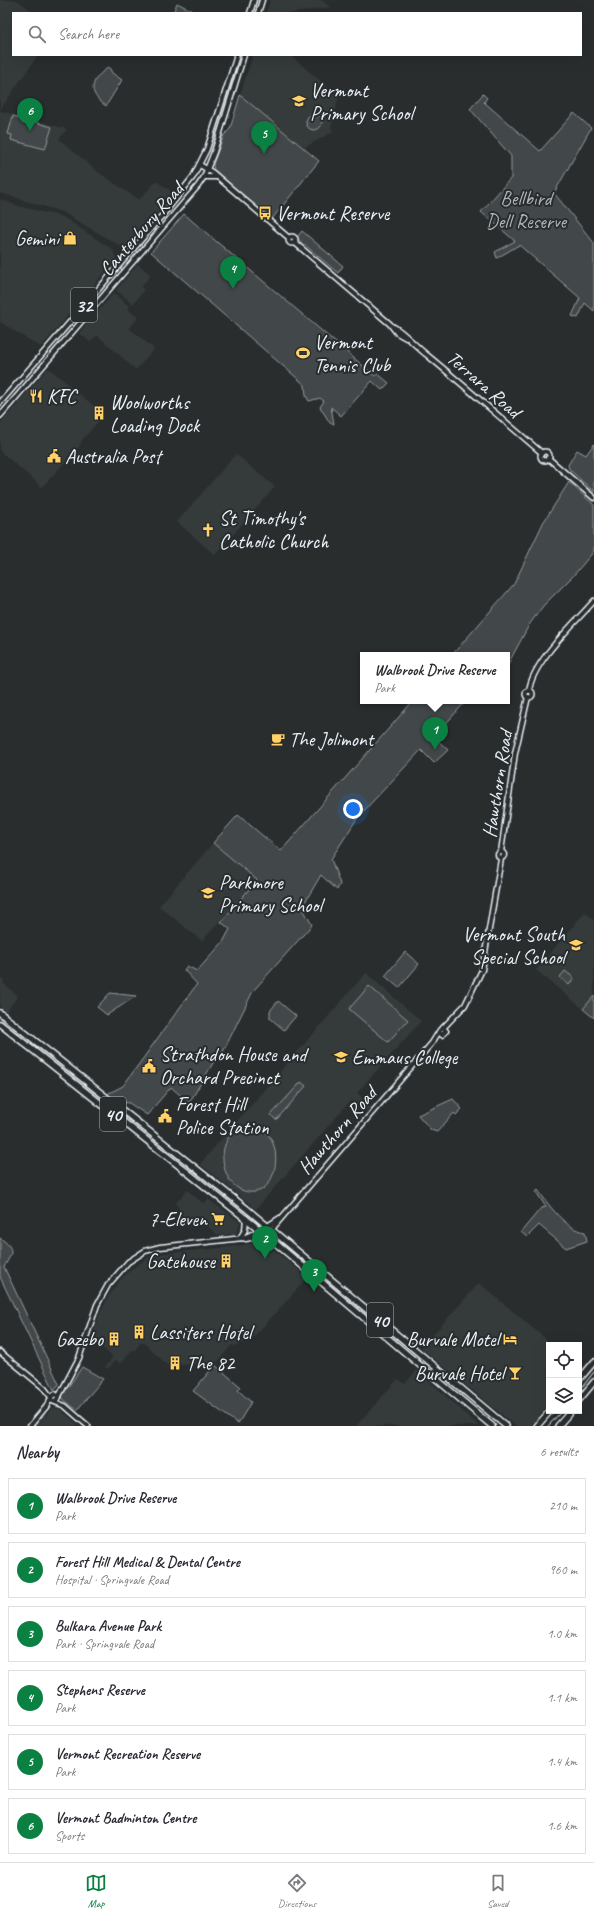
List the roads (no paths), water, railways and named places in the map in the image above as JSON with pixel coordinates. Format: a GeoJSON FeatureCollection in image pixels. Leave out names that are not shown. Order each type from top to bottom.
{"type":"FeatureCollection","features":[{"type":"Feature","properties":{"kind":"highway","name":"40"},"geometry":{"type":"LineString","coordinates":[[0,1013],[270,1227],[506,1426]]}},
{"type":"Feature","properties":{"kind":"highway","name":"40"},"geometry":{"type":"LineString","coordinates":[[0,1024],[246,1218],[492,1426]]}},
{"type":"Feature","properties":{"kind":"highway"},"geometry":{"type":"LineString","coordinates":[[581,1378],[594,1362]]}},
{"type":"Feature","properties":{"kind":"highway"},"geometry":{"type":"LineString","coordinates":[[582,1396],[594,1382]]}},
{"type":"Feature","properties":{"kind":"highway"},"geometry":{"type":"LineString","coordinates":[[537,1426],[547,1414]]}},
{"type":"Feature","properties":{"kind":"highway"},"geometry":{"type":"LineString","coordinates":[[558,1426],[568,1414]]}},
{"type":"Feature","properties":{"kind":"main road"},"geometry":{"type":"LineString","coordinates":[[250,12],[254,0]]}},
{"type":"Feature","properties":{"kind":"main road"},"geometry":{"type":"LineString","coordinates":[[258,12],[262,0]]}},
{"type":"Feature","properties":{"kind":"main road","name":"Canterbury Road"},"geometry":{"type":"LineString","coordinates":[[0,403],[187,186],[200,165],[207,149],[236,56]]}},
{"type":"Feature","properties":{"kind":"main road","name":"Canterbury Road"},"geometry":{"type":"LineString","coordinates":[[0,416],[188,199],[204,177],[244,56]]}},
{"type":"Feature","properties":{"kind":"main road"},"geometry":{"type":"LineString","coordinates":[[200,165],[217,177]]}},
{"type":"Feature","properties":{"kind":"main road"},"geometry":{"type":"LineString","coordinates":[[204,177],[217,177]]}},
{"type":"Feature","properties":{"kind":"main road","name":"Terrara Road"},"geometry":{"type":"LineString","coordinates":[[217,177],[289,238],[293,237],[295,239],[294,242],[405,337],[464,384],[542,453],[548,452],[548,458],[594,498]]}},
{"type":"Feature","properties":{"kind":"main road"},"geometry":{"type":"LineString","coordinates":[[15,385],[21,391]]}},
{"type":"Feature","properties":{"kind":"main road"},"geometry":{"type":"LineString","coordinates":[[10,391],[21,391]]}},
{"type":"Feature","properties":{"kind":"main road","name":"Hawthorn Road"},"geometry":{"type":"LineString","coordinates":[[30,1426],[62,1389],[79,1358],[97,1305],[108,1285],[128,1262],[141,1254],[160,1247],[250,1238],[270,1227],[280,1218],[432,1043],[444,1032],[472,993],[482,970],[501,859],[498,855],[501,852],[515,753],[528,698],[532,694],[529,691],[530,684],[537,668],[594,601]]}},
{"type":"Feature","properties":{"kind":"main road","name":"Hawthorn Road"},"geometry":{"type":"LineString","coordinates":[[432,1043],[439,1032],[444,1032]]}},
{"type":"Feature","properties":{"kind":"main road"},"geometry":{"type":"LineString","coordinates":[[241,1238],[245,1230],[246,1218]]}},
{"type":"Feature","properties":{"kind":"main road"},"geometry":{"type":"LineString","coordinates":[[0,1352],[55,1396],[88,1426]]}},
{"type":"Feature","properties":{"kind":"main road"},"geometry":{"type":"LineString","coordinates":[[55,1396],[55,1402],[65,1406]]}},
{"type":"Feature","properties":{"kind":"main road","name":"Hawthorn Road"},"geometry":{"type":"LineString","coordinates":[[46,1407],[55,1402]]}},
{"type":"Feature","properties":{"kind":"tram line"},"geometry":{"type":"LineString","coordinates":[[582,1387],[594,1372]]}},
{"type":"Feature","properties":{"kind":"tram line"},"geometry":{"type":"LineString","coordinates":[[548,1426],[559,1414]]}},
{"type":"Feature","properties":{"kind":"place","name":"Vermont Primary School"},"geometry":{"type":"Point","coordinates":[299,101]}},
{"type":"Feature","properties":{"kind":"place","name":"Vermont Badminton Centre"},"geometry":{"type":"Point","coordinates":[30,131]}},
{"type":"Feature","properties":{"kind":"place","name":"Vermont Recreation Reserve"},"geometry":{"type":"Point","coordinates":[264,154]}},
{"type":"Feature","properties":{"kind":"place","name":"Vermont Reserve"},"geometry":{"type":"Point","coordinates":[265,213]}},
{"type":"Feature","properties":{"kind":"place","name":"Gemini"},"geometry":{"type":"Point","coordinates":[70,238]}},
{"type":"Feature","properties":{"kind":"place","name":"Stephens Reserve"},"geometry":{"type":"Point","coordinates":[233,289]}},
{"type":"Feature","properties":{"kind":"place","name":"Vermont Tennis Club"},"geometry":{"type":"Point","coordinates":[303,353]}},
{"type":"Feature","properties":{"kind":"place","name":"KFC"},"geometry":{"type":"Point","coordinates":[36,396]}},
{"type":"Feature","properties":{"kind":"place","name":"Woolworths Loading Dock"},"geometry":{"type":"Point","coordinates":[99,413]}},
{"type":"Feature","properties":{"kind":"place","name":"Australia Post"},"geometry":{"type":"Point","coordinates":[54,456]}},
{"type":"Feature","properties":{"kind":"place","name":"St Timothy's Catholic Church"},"geometry":{"type":"Point","coordinates":[208,530]}},
{"type":"Feature","properties":{"kind":"place","name":"The Jolimont"},"geometry":{"type":"Point","coordinates":[278,739]}},
{"type":"Feature","properties":{"kind":"place","name":"Walbrook Drive Reserve"},"geometry":{"type":"Point","coordinates":[435,750]}},
{"type":"Feature","properties":{"kind":"place","name":"Parkmore Primary School"},"geometry":{"type":"Point","coordinates":[208,893]}},
{"type":"Feature","properties":{"kind":"place","name":"Vermont South Special School"},"geometry":{"type":"Point","coordinates":[576,945]}},
{"type":"Feature","properties":{"kind":"place","name":"Emmaus College"},"geometry":{"type":"Point","coordinates":[341,1057]}},
{"type":"Feature","properties":{"kind":"place","name":"Strathdon House and Orchard Precinct"},"geometry":{"type":"Point","coordinates":[149,1066]}},
{"type":"Feature","properties":{"kind":"place","name":"Forest Hill Police Station"},"geometry":{"type":"Point","coordinates":[165,1116]}},
{"type":"Feature","properties":{"kind":"place","name":"7-Eleven"},"geometry":{"type":"Point","coordinates":[218,1219]}},
{"type":"Feature","properties":{"kind":"place","name":"Forest Hill Medical & Dental Centre"},"geometry":{"type":"Point","coordinates":[265,1259]}},
{"type":"Feature","properties":{"kind":"place","name":"Gatehouse"},"geometry":{"type":"Point","coordinates":[226,1261]}},
{"type":"Feature","properties":{"kind":"place","name":"Bulkara Avenue Park"},"geometry":{"type":"Point","coordinates":[314,1292]}},
{"type":"Feature","properties":{"kind":"place","name":"Lassiters Hotel"},"geometry":{"type":"Point","coordinates":[139,1332]}},
{"type":"Feature","properties":{"kind":"place","name":"Gazebo"},"geometry":{"type":"Point","coordinates":[114,1339]}},
{"type":"Feature","properties":{"kind":"place","name":"Burvale Motel"},"geometry":{"type":"Point","coordinates":[510,1339]}},
{"type":"Feature","properties":{"kind":"place","name":"The 82"},"geometry":{"type":"Point","coordinates":[175,1363]}},
{"type":"Feature","properties":{"kind":"place","name":"Burvale Hotel"},"geometry":{"type":"Point","coordinates":[515,1373]}},
{"type":"Feature","properties":{"kind":"park label","name":"Bellbird Dell Reserve"},"geometry":{"type":"Point","coordinates":[526,210]}}]}
